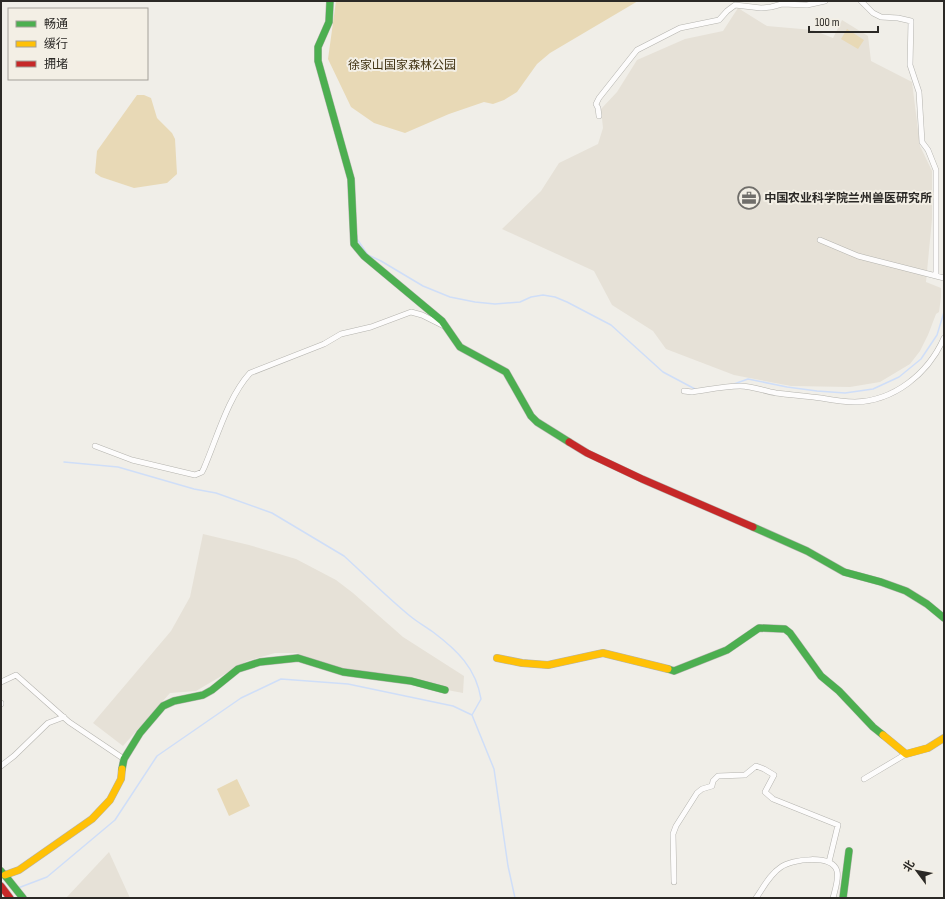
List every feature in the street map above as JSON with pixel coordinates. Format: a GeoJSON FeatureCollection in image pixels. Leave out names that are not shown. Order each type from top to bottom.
{"type":"FeatureCollection","features":[{"type":"Feature","properties":{"kind":"street"},"geometry":{"type":"LineString","coordinates":[[330,1],[329,22],[318,47],[318,61],[352,179],[354,244],[364,256],[442,321],[460,347],[506,372],[531,416],[537,422],[587,453],[642,479],[806,551],[844,572],[881,582],[906,591],[944,618]]}},
{"type":"Feature","properties":{"kind":"street"},"geometry":{"type":"LineString","coordinates":[[598,116],[598,108],[596,104],[599,98],[637,50],[680,28],[719,20],[735,5],[761,8],[782,4],[807,5],[825,1]]}},
{"type":"Feature","properties":{"kind":"street"},"geometry":{"type":"LineString","coordinates":[[820,240],[858,256],[940,277],[936,170],[928,150],[922,142],[919,92],[910,65],[911,21],[898,18],[881,17],[873,13],[861,1]]}},
{"type":"Feature","properties":{"kind":"street"},"geometry":{"type":"LineString","coordinates":[[95,446],[132,460],[195,475],[202,472],[232,399],[241,383],[250,374],[324,344],[341,334],[370,327],[411,312],[422,315],[447,327]]}},
{"type":"Feature","properties":{"kind":"street"},"geometry":{"type":"LineString","coordinates":[[684,391],[692,392],[740,386],[842,401],[856,402],[872,400],[903,387],[916,377],[933,359],[944,338]]}},
{"type":"Feature","properties":{"kind":"street"},"geometry":{"type":"LineString","coordinates":[[497,658],[522,663],[548,665],[603,652],[674,671],[727,650],[759,628],[785,629],[790,633],[821,676],[873,727],[906,754]]}},
{"type":"Feature","properties":{"kind":"street"},"geometry":{"type":"LineString","coordinates":[[23,898],[4,875],[19,870],[92,819],[110,800],[121,779],[124,759],[140,733],[163,706],[174,701],[203,695],[212,690],[238,669],[260,662],[298,658],[343,672],[411,681],[445,690]]}},
{"type":"Feature","properties":{"kind":"street"},"geometry":{"type":"LineString","coordinates":[[1,682],[16,675],[64,717],[124,759]]}},
{"type":"Feature","properties":{"kind":"street"},"geometry":{"type":"LineString","coordinates":[[1,766],[14,756],[48,722],[64,717]]}},
{"type":"Feature","properties":{"kind":"street"},"geometry":{"type":"LineString","coordinates":[[864,779],[906,754],[928,748],[944,738]]}},
{"type":"Feature","properties":{"kind":"street"},"geometry":{"type":"LineString","coordinates":[[674,882],[673,834],[676,826],[697,792],[712,786],[713,781],[718,776],[745,775],[756,766],[774,775],[765,792],[772,799],[838,825],[829,862]]}},
{"type":"Feature","properties":{"kind":"street"},"geometry":{"type":"LineString","coordinates":[[842,898],[849,851]]}},
{"type":"Feature","properties":{"kind":"street"},"geometry":{"type":"LineString","coordinates":[[756,898],[774,872],[782,866],[801,860],[829,862],[834,866],[837,872],[833,898]]}},
{"type":"Feature","properties":{"kind":"street"},"geometry":{"type":"LineString","coordinates":[[1,886],[10,898]]}},
{"type":"Feature","properties":{"kind":"shaded area"},"geometry":{"type":"Polygon","coordinates":[[[738,8],[767,26],[813,30],[833,38],[842,20],[868,36],[871,61],[912,82],[920,146],[932,171],[932,219],[926,282],[941,288],[941,297],[939,312],[936,314],[920,351],[910,364],[880,382],[850,387],[791,386],[734,375],[666,349],[653,331],[612,305],[594,271],[502,229],[541,191],[559,163],[598,144],[603,128],[601,109],[617,92],[637,60],[685,39],[723,31],[738,8]]]}},
{"type":"Feature","properties":{"kind":"shaded area"},"geometry":{"type":"Polygon","coordinates":[[[203,534],[249,545],[296,559],[336,580],[403,637],[464,676],[463,693],[347,671],[296,653],[275,653],[247,661],[196,691],[170,693],[123,746],[93,723],[171,631],[190,597],[203,534]]]}},
{"type":"Feature","properties":{"kind":"shaded area"},"geometry":{"type":"Polygon","coordinates":[[[109,852],[130,898],[66,898],[109,852]]]}},
{"type":"Feature","properties":{"kind":"green space","name":"徐家山国家森林公园"},"geometry":{"type":"Polygon","coordinates":[[[336,1],[638,1],[550,53],[537,64],[517,92],[504,100],[493,104],[484,102],[449,114],[405,133],[374,123],[351,107],[328,59],[336,1]]]}},
{"type":"Feature","properties":{"kind":"green space"},"geometry":{"type":"Polygon","coordinates":[[[847,29],[864,40],[858,49],[841,39],[847,29]]]}},
{"type":"Feature","properties":{"kind":"green space"},"geometry":{"type":"Polygon","coordinates":[[[137,95],[144,95],[151,98],[157,118],[172,133],[175,139],[177,174],[167,183],[134,188],[101,177],[95,173],[97,151],[137,95]]]}},
{"type":"Feature","properties":{"kind":"green space"},"geometry":{"type":"Polygon","coordinates":[[[237,779],[250,806],[229,816],[217,789],[237,779]]]}},
{"type":"Feature","properties":{"kind":"waterway"},"geometry":{"type":"LineString","coordinates":[[357,236],[357,239],[368,255],[423,286],[450,297],[495,304],[520,302],[531,297],[543,295],[555,297],[567,302],[611,325],[663,372],[695,389],[698,389]]}},
{"type":"Feature","properties":{"kind":"waterway"},"geometry":{"type":"LineString","coordinates":[[734,384],[748,379],[817,391],[845,393],[873,389],[899,377],[921,359],[937,335],[944,312]]}},
{"type":"Feature","properties":{"kind":"waterway"},"geometry":{"type":"LineString","coordinates":[[64,462],[118,467],[194,489],[216,493],[272,513],[344,556],[401,609],[442,639],[464,661],[475,678],[481,699],[472,715]]}},
{"type":"Feature","properties":{"kind":"waterway"},"geometry":{"type":"LineString","coordinates":[[18,888],[47,877],[115,820],[157,756],[241,698],[281,679],[348,684],[453,706],[472,715],[494,769],[508,866],[515,898]]}},
{"type":"Feature","properties":{"kind":"traffic: fast"},"geometry":{"type":"LineString","coordinates":[[330,1],[329,22],[318,47],[318,61],[351,179],[354,244],[364,256],[442,321],[460,347],[506,372],[531,416],[537,422],[569,442]]}},
{"type":"Feature","properties":{"kind":"traffic: fast"},"geometry":{"type":"LineString","coordinates":[[753,527],[807,551],[844,572],[881,582],[906,591],[927,604],[944,618]]}},
{"type":"Feature","properties":{"kind":"traffic: fast"},"geometry":{"type":"LineString","coordinates":[[668,669],[674,671],[727,650],[759,628],[785,629],[790,633],[821,676],[839,691],[873,727],[883,735]]}},
{"type":"Feature","properties":{"kind":"traffic: fast"},"geometry":{"type":"LineString","coordinates":[[122,769],[124,759],[140,733],[163,706],[174,701],[203,695],[212,690],[238,669],[260,662],[298,658],[343,672],[411,681],[445,690]]}},
{"type":"Feature","properties":{"kind":"traffic: fast"},"geometry":{"type":"LineString","coordinates":[[843,898],[849,851]]}},
{"type":"Feature","properties":{"kind":"traffic: fast"},"geometry":{"type":"LineString","coordinates":[[1,871],[7,878]]}},
{"type":"Feature","properties":{"kind":"traffic: fast"},"geometry":{"type":"LineString","coordinates":[[7,878],[23,898]]}},
{"type":"Feature","properties":{"kind":"traffic: slow"},"geometry":{"type":"LineString","coordinates":[[497,658],[522,663],[548,665],[603,653],[668,669]]}},
{"type":"Feature","properties":{"kind":"traffic: slow"},"geometry":{"type":"LineString","coordinates":[[883,735],[906,754],[928,748],[944,738]]}},
{"type":"Feature","properties":{"kind":"traffic: slow"},"geometry":{"type":"LineString","coordinates":[[5,875],[19,870],[92,819],[110,800],[121,779],[122,769]]}},
{"type":"Feature","properties":{"kind":"traffic: jam"},"geometry":{"type":"LineString","coordinates":[[569,442],[587,453],[642,479],[753,527]]}},
{"type":"Feature","properties":{"kind":"traffic: jam"},"geometry":{"type":"LineString","coordinates":[[1,886],[10,898]]}},
{"type":"Feature","properties":{"kind":"place","name":"中国农业科学院兰州兽医研究所"},"geometry":{"type":"Point","coordinates":[749,198]}}]}
